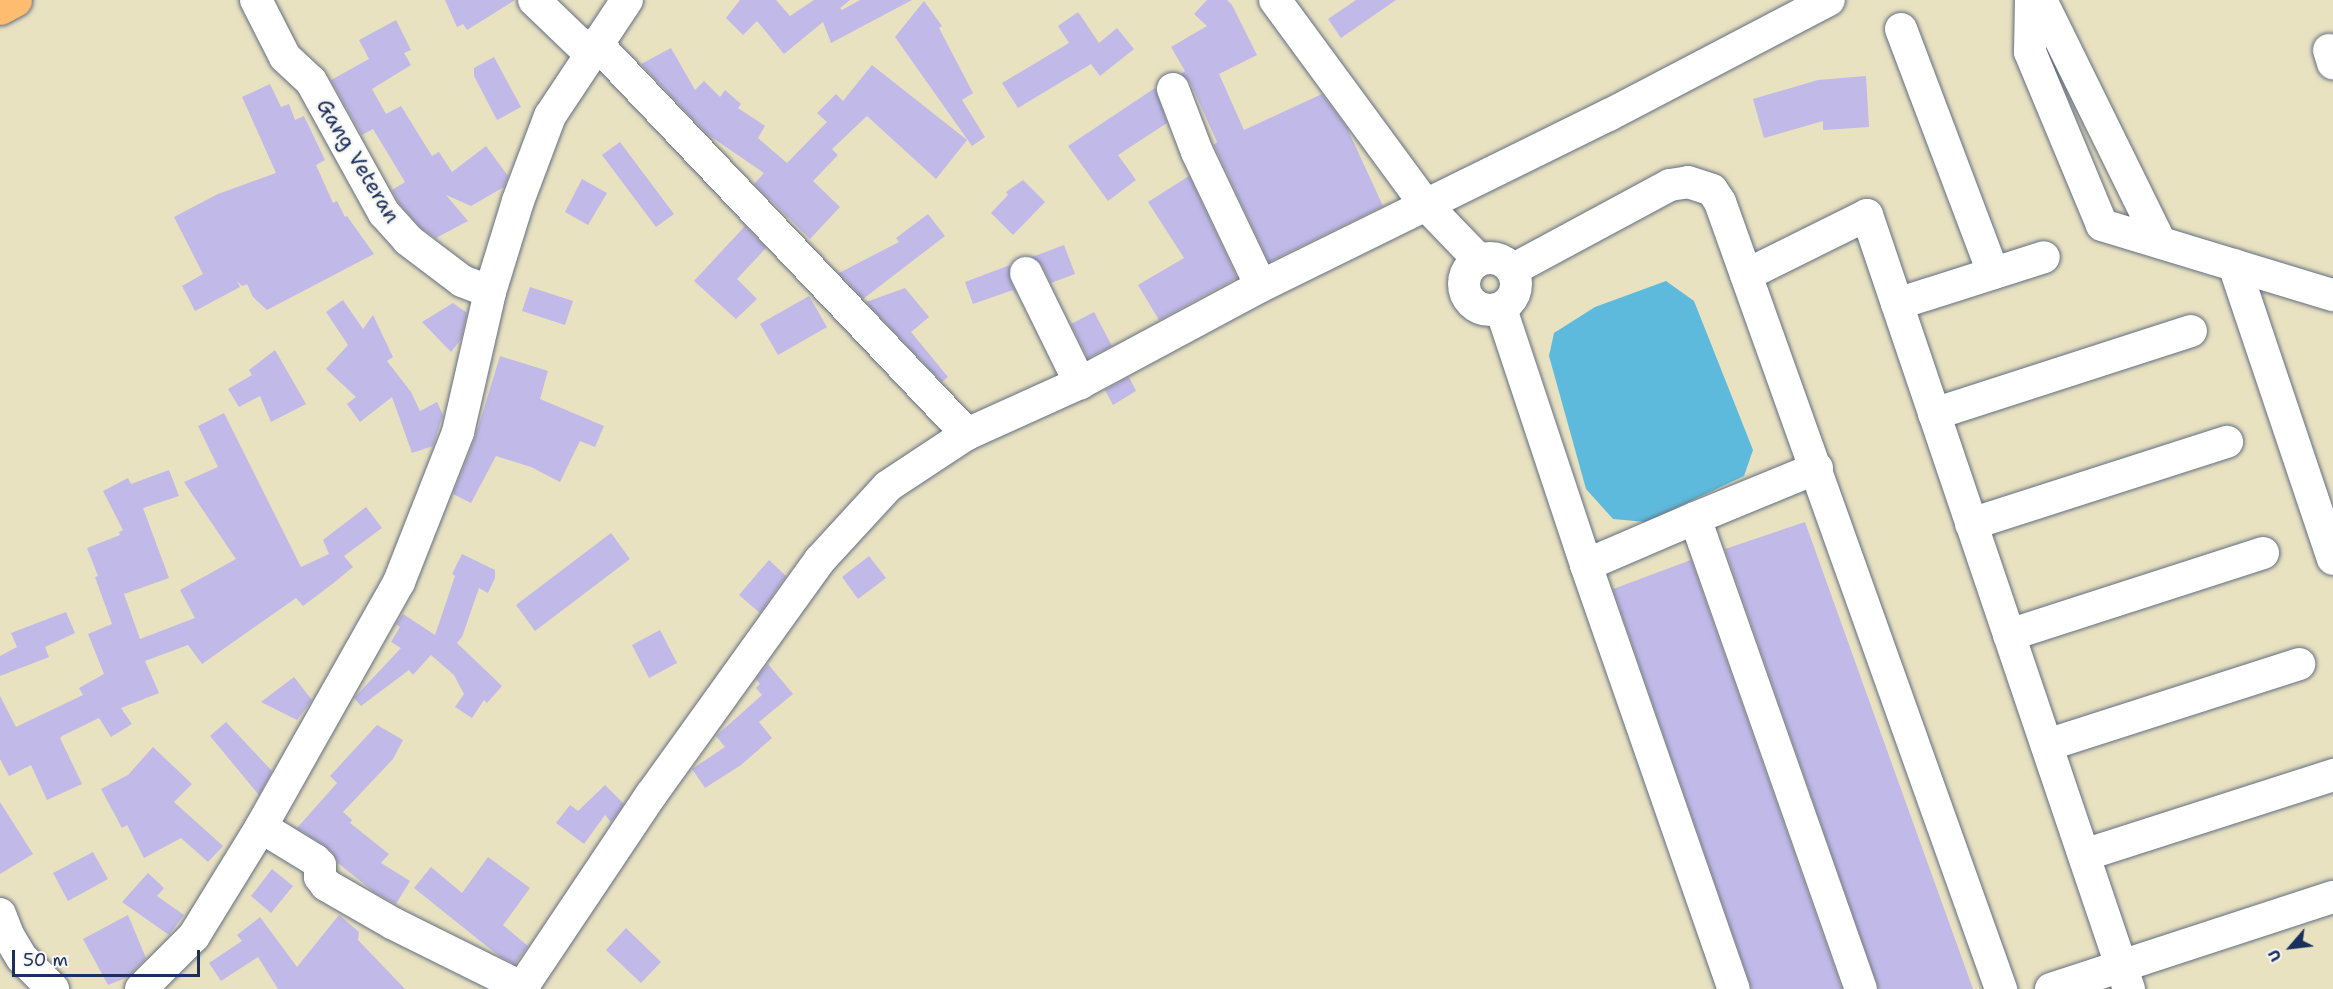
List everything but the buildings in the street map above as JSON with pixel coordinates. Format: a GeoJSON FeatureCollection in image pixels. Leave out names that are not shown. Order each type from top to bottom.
{"type":"FeatureCollection","features":[{"type":"Feature","properties":{"kind":"main road"},"geometry":{"type":"LineString","coordinates":[[0,8],[15,0]]}},
{"type":"Feature","properties":{"kind":"street","name":"Gang Veteran"},"geometry":{"type":"LineString","coordinates":[[255,0],[285,57],[311,81],[384,213],[408,240],[462,280],[490,292]]}},
{"type":"Feature","properties":{"kind":"street"},"geometry":{"type":"LineString","coordinates":[[534,0],[593,48],[967,434]]}},
{"type":"Feature","properties":{"kind":"street"},"geometry":{"type":"LineString","coordinates":[[141,989],[194,936],[261,827],[399,582],[458,432],[490,292],[518,201],[550,116],[627,0]]}},
{"type":"Feature","properties":{"kind":"street"},"geometry":{"type":"LineString","coordinates":[[1275,0],[1425,204],[1479,260]]}},
{"type":"Feature","properties":{"kind":"street"},"geometry":{"type":"LineString","coordinates":[[261,827],[315,860],[320,865],[320,877],[326,885],[394,924],[523,988],[651,795],[820,560],[888,486],[967,434],[1080,383],[1261,286],[1609,115],[1829,0]]}},
{"type":"Feature","properties":{"kind":"street"},"geometry":{"type":"LineString","coordinates":[[2031,0],[2030,52],[2102,225],[2333,295]]}},
{"type":"Feature","properties":{"kind":"street"},"geometry":{"type":"LineString","coordinates":[[2041,0],[2160,243]]}},
{"type":"Feature","properties":{"kind":"street"},"geometry":{"type":"LineString","coordinates":[[1901,29],[1993,273]]}},
{"type":"Feature","properties":{"kind":"street"},"geometry":{"type":"LineString","coordinates":[[1173,89],[1197,152],[1261,286]]}},
{"type":"Feature","properties":{"kind":"street"},"geometry":{"type":"LineString","coordinates":[[1512,270],[1670,185],[1688,182],[1712,190],[1720,202],[1817,468],[2001,989]]}},
{"type":"Feature","properties":{"kind":"street"},"geometry":{"type":"LineString","coordinates":[[1746,275],[1867,215],[2126,978]]}},
{"type":"Feature","properties":{"kind":"street"},"geometry":{"type":"LineString","coordinates":[[1897,304],[2044,257]]}},
{"type":"Feature","properties":{"kind":"street"},"geometry":{"type":"LineString","coordinates":[[1497,259],[1512,270],[1516,278],[1514,296],[1501,309],[1492,311],[1474,306],[1464,291],[1466,272],[1479,260],[1497,259]]}},
{"type":"Feature","properties":{"kind":"street"},"geometry":{"type":"LineString","coordinates":[[2234,265],[2333,559]]}},
{"type":"Feature","properties":{"kind":"street"},"geometry":{"type":"LineString","coordinates":[[1026,273],[1080,383]]}},
{"type":"Feature","properties":{"kind":"street"},"geometry":{"type":"LineString","coordinates":[[1501,309],[1586,565],[1734,989]]}},
{"type":"Feature","properties":{"kind":"street"},"geometry":{"type":"LineString","coordinates":[[1934,414],[2191,332]]}},
{"type":"Feature","properties":{"kind":"street"},"geometry":{"type":"LineString","coordinates":[[1971,524],[2227,442]]}},
{"type":"Feature","properties":{"kind":"street"},"geometry":{"type":"LineString","coordinates":[[1586,565],[1817,468]]}},
{"type":"Feature","properties":{"kind":"street"},"geometry":{"type":"LineString","coordinates":[[1695,518],[1860,989]]}},
{"type":"Feature","properties":{"kind":"street"},"geometry":{"type":"LineString","coordinates":[[2009,634],[2263,553]]}},
{"type":"Feature","properties":{"kind":"street"},"geometry":{"type":"LineString","coordinates":[[2047,745],[2299,664]]}},
{"type":"Feature","properties":{"kind":"street"},"geometry":{"type":"LineString","coordinates":[[2084,855],[2333,776]]}},
{"type":"Feature","properties":{"kind":"street"},"geometry":{"type":"LineString","coordinates":[[2051,989],[2126,978],[2333,897]]}},
{"type":"Feature","properties":{"kind":"street"},"geometry":{"type":"LineString","coordinates":[[0,914],[8,935],[22,958],[53,989]]}},
{"type":"Feature","properties":{"kind":"water"},"geometry":{"type":"Polygon","coordinates":[[[1666,281],[1694,301],[1753,450],[1744,476],[1646,522],[1613,519],[1586,489],[1549,356],[1554,333],[1595,307],[1666,281]]]}}]}
